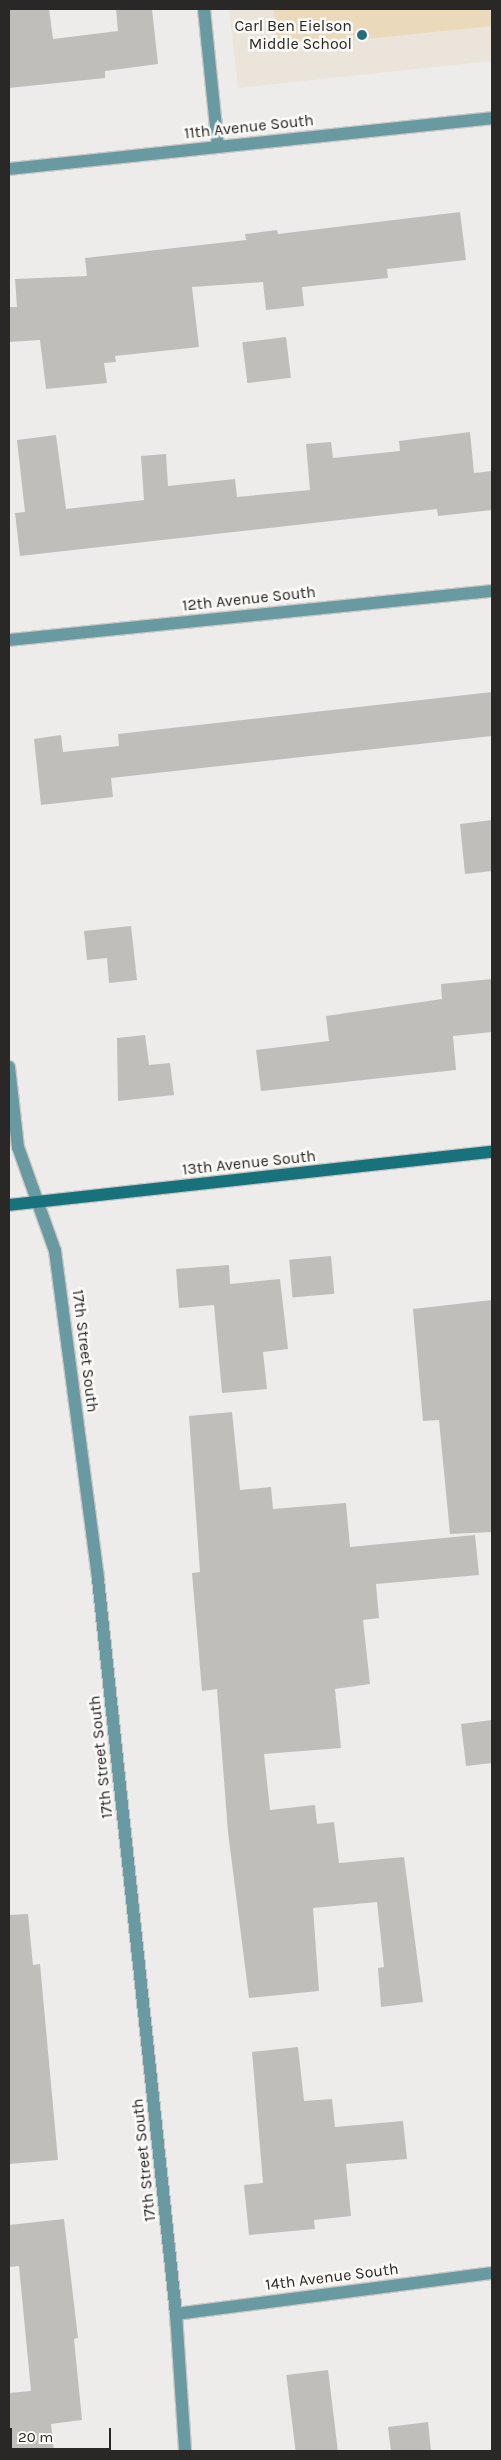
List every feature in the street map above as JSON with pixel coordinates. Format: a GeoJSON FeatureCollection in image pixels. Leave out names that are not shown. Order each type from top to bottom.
{"type":"FeatureCollection","features":[{"type":"Feature","properties":{"kind":"main road","name":"13th Avenue South"},"geometry":{"type":"LineString","coordinates":[[9,1205],[492,1152]]}},
{"type":"Feature","properties":{"kind":"street"},"geometry":{"type":"LineString","coordinates":[[204,9],[218,146]]}},
{"type":"Feature","properties":{"kind":"street","name":"11th Avenue South"},"geometry":{"type":"LineString","coordinates":[[9,169],[492,118]]}},
{"type":"Feature","properties":{"kind":"street","name":"12th Avenue South"},"geometry":{"type":"LineString","coordinates":[[9,640],[492,591]]}},
{"type":"Feature","properties":{"kind":"street","name":"17th Street South"},"geometry":{"type":"LineString","coordinates":[[9,1067],[18,1147],[55,1251],[98,1579],[176,2314],[185,2451]]}},
{"type":"Feature","properties":{"kind":"street","name":"14th Avenue South"},"geometry":{"type":"LineString","coordinates":[[176,2314],[492,2273]]}},
{"type":"Feature","properties":{"kind":"shaded area","name":"Carl Ben Eielson Middle School"},"geometry":{"type":"Polygon","coordinates":[[[229,9],[492,9],[492,61],[238,88],[229,9]]]}},
{"type":"Feature","properties":{"kind":"shaded area"},"geometry":{"type":"Polygon","coordinates":[[[274,9],[492,9],[492,26],[278,48],[274,9]]]}},
{"type":"Feature","properties":{"kind":"building"},"geometry":{"type":"Polygon","coordinates":[[[9,9],[49,9],[53,39],[118,31],[116,9],[152,9],[158,64],[105,71],[105,78],[9,88],[9,9]]]}},
{"type":"Feature","properties":{"kind":"building"},"geometry":{"type":"Polygon","coordinates":[[[460,212],[466,260],[387,269],[388,278],[302,287],[304,306],[266,310],[263,282],[192,287],[199,347],[115,356],[116,362],[104,363],[107,383],[46,389],[40,340],[9,342],[9,307],[17,307],[15,279],[87,276],[85,258],[246,240],[245,234],[277,230],[278,234],[460,212]]]}},
{"type":"Feature","properties":{"kind":"building"},"geometry":{"type":"Polygon","coordinates":[[[286,337],[291,378],[247,383],[242,342],[286,337]]]}},
{"type":"Feature","properties":{"kind":"building"},"geometry":{"type":"Polygon","coordinates":[[[470,432],[474,473],[492,471],[492,510],[438,516],[437,509],[20,556],[15,513],[25,512],[17,440],[56,435],[66,509],[144,500],[141,456],[166,454],[168,486],[235,479],[237,497],[310,490],[306,444],[331,442],[333,458],[400,451],[399,441],[470,432]]]}},
{"type":"Feature","properties":{"kind":"building"},"geometry":{"type":"Polygon","coordinates":[[[492,692],[492,736],[111,778],[113,797],[41,805],[34,739],[61,735],[63,752],[119,746],[118,734],[492,692]]]}},
{"type":"Feature","properties":{"kind":"building"},"geometry":{"type":"Polygon","coordinates":[[[492,820],[492,871],[465,874],[460,824],[492,820]]]}},
{"type":"Feature","properties":{"kind":"building"},"geometry":{"type":"Polygon","coordinates":[[[131,926],[137,980],[109,983],[107,958],[87,960],[84,931],[131,926]]]}},
{"type":"Feature","properties":{"kind":"building"},"geometry":{"type":"Polygon","coordinates":[[[492,979],[492,1032],[453,1036],[456,1070],[261,1091],[256,1050],[329,1041],[326,1016],[442,999],[441,984],[492,979]]]}},
{"type":"Feature","properties":{"kind":"building"},"geometry":{"type":"Polygon","coordinates":[[[145,1035],[149,1065],[170,1063],[174,1095],[118,1101],[117,1038],[145,1035]]]}},
{"type":"Feature","properties":{"kind":"building"},"geometry":{"type":"Polygon","coordinates":[[[331,1256],[334,1294],[292,1298],[289,1260],[331,1256]]]}},
{"type":"Feature","properties":{"kind":"building"},"geometry":{"type":"Polygon","coordinates":[[[229,1265],[230,1284],[280,1279],[288,1349],[263,1352],[267,1389],[222,1393],[214,1305],[179,1308],[176,1269],[229,1265]]]}},
{"type":"Feature","properties":{"kind":"building"},"geometry":{"type":"Polygon","coordinates":[[[492,1300],[492,1532],[450,1534],[439,1420],[423,1421],[413,1309],[492,1300]]]}},
{"type":"Feature","properties":{"kind":"building"},"geometry":{"type":"Polygon","coordinates":[[[232,1412],[240,1490],[271,1487],[273,1509],[346,1503],[350,1547],[475,1535],[479,1575],[376,1584],[379,1618],[363,1620],[370,1684],[335,1689],[341,1748],[264,1754],[270,1810],[315,1805],[317,1824],[334,1822],[339,1863],[404,1857],[423,2002],[381,2007],[378,1968],[384,1967],[377,1902],[313,1908],[319,1991],[249,1998],[228,1832],[217,1689],[202,1691],[192,1573],[200,1572],[189,1416],[232,1412]]]}},
{"type":"Feature","properties":{"kind":"building"},"geometry":{"type":"Polygon","coordinates":[[[492,1720],[492,1763],[466,1766],[461,1724],[492,1720]]]}},
{"type":"Feature","properties":{"kind":"building"},"geometry":{"type":"Polygon","coordinates":[[[28,1914],[33,1965],[40,1964],[58,2160],[9,2164],[9,1915],[28,1914]]]}},
{"type":"Feature","properties":{"kind":"building"},"geometry":{"type":"Polygon","coordinates":[[[298,2047],[304,2101],[332,2099],[335,2127],[403,2121],[407,2159],[346,2164],[351,2216],[314,2220],[315,2229],[249,2235],[244,2185],[263,2183],[252,2052],[298,2047]]]}},
{"type":"Feature","properties":{"kind":"building"},"geometry":{"type":"Polygon","coordinates":[[[64,2219],[78,2338],[74,2339],[82,2420],[51,2424],[54,2451],[9,2451],[9,2393],[31,2391],[19,2266],[9,2267],[9,2225],[64,2219]]]}},
{"type":"Feature","properties":{"kind":"building"},"geometry":{"type":"Polygon","coordinates":[[[328,2370],[338,2451],[296,2451],[286,2375],[328,2370]]]}},
{"type":"Feature","properties":{"kind":"building"},"geometry":{"type":"Polygon","coordinates":[[[428,2422],[431,2451],[391,2451],[388,2427],[428,2422]]]}},
{"type":"Feature","properties":{"kind":"place","name":"Carl Ben Eielson Middle School"},"geometry":{"type":"Point","coordinates":[362,35]}}]}
